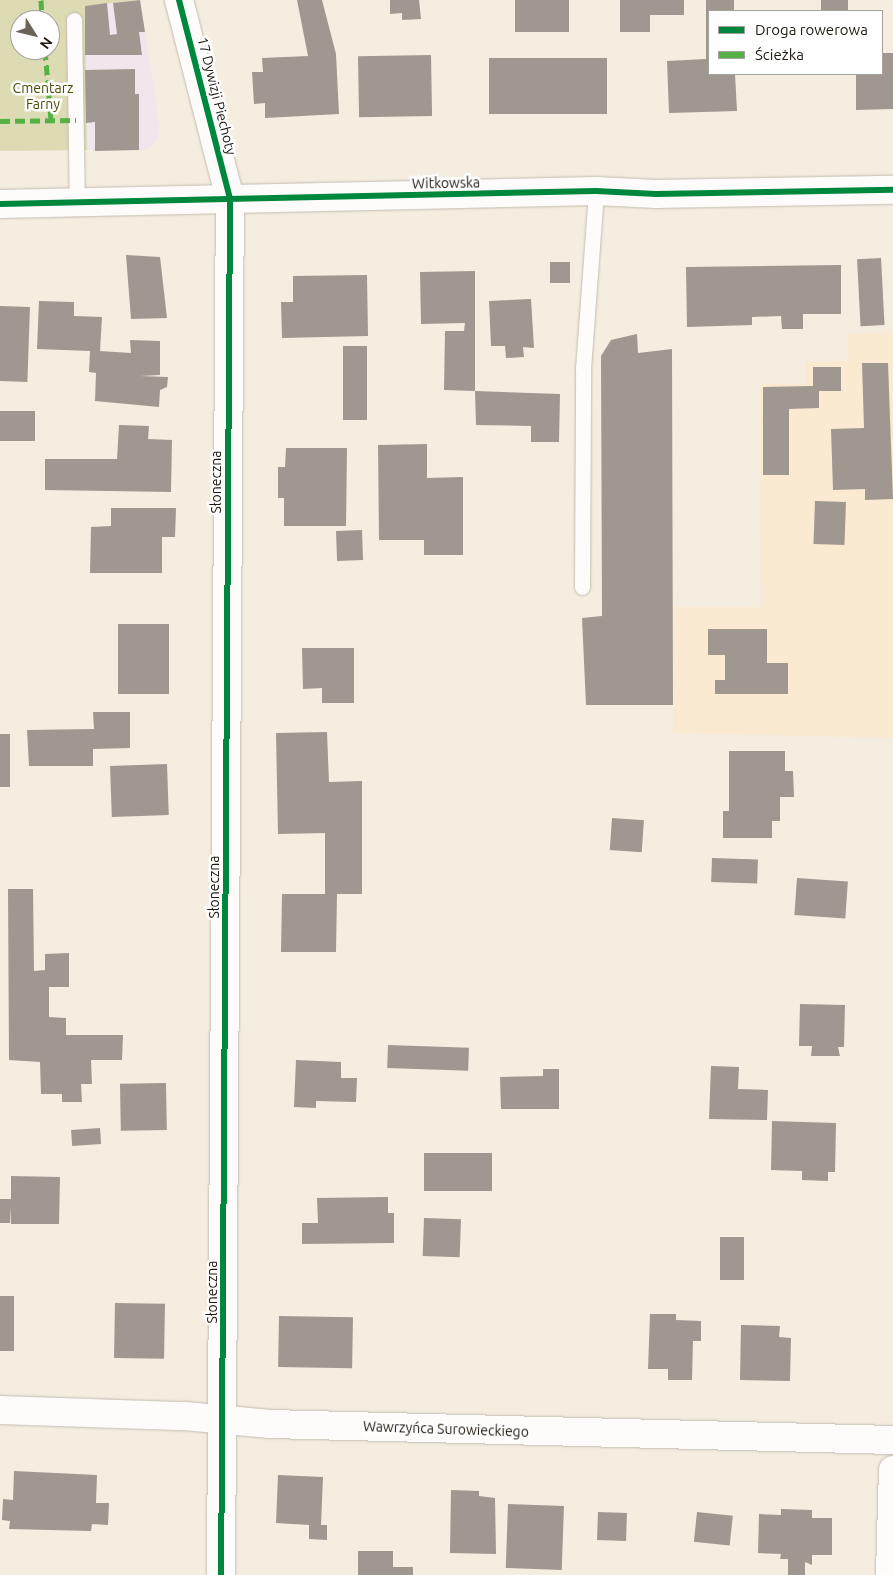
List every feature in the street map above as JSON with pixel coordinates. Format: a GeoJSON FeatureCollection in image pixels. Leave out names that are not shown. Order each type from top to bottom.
{"type":"FeatureCollection","features":[{"type":"Feature","properties":{"kind":"street","name":"17 Dywizji Piechoty"},"geometry":{"type":"LineString","coordinates":[[180,0],[230,199]]}},
{"type":"Feature","properties":{"kind":"street","name":"Witkowska"},"geometry":{"type":"LineString","coordinates":[[0,204],[596,192],[656,194],[893,190]]}},
{"type":"Feature","properties":{"kind":"street","name":"Słoneczna"},"geometry":{"type":"LineString","coordinates":[[221,1575],[230,199]]}},
{"type":"Feature","properties":{"kind":"street","name":"Wawrzyńca Surowieckiego"},"geometry":{"type":"LineString","coordinates":[[0,1410],[222,1419],[270,1424],[893,1440]]}},
{"type":"Feature","properties":{"kind":"street"},"geometry":{"type":"LineString","coordinates":[[890,1575],[893,1470]]}},
{"type":"Feature","properties":{"kind":"lane"},"geometry":{"type":"LineString","coordinates":[[74,20],[77,202]]}},
{"type":"Feature","properties":{"kind":"lane"},"geometry":{"type":"LineString","coordinates":[[582,586],[583,369],[596,192]]}},
{"type":"Feature","properties":{"kind":"shaded area"},"geometry":{"type":"Polygon","coordinates":[[[140,0],[160,128],[158,137],[153,145],[145,150],[87,150],[85,6],[140,0]]]}},
{"type":"Feature","properties":{"kind":"shaded area"},"geometry":{"type":"Polygon","coordinates":[[[893,332],[893,738],[673,733],[673,607],[761,607],[760,384],[806,384],[806,362],[849,361],[847,334],[893,332]]]}},
{"type":"Feature","properties":{"kind":"green space","name":"Cmentarz Farny"},"geometry":{"type":"Polygon","coordinates":[[[0,0],[138,0],[85,6],[87,150],[0,151],[0,0]]]}},
{"type":"Feature","properties":{"kind":"building"},"geometry":{"type":"Polygon","coordinates":[[[140,0],[145,32],[139,32],[142,55],[85,55],[85,6],[107,3],[110,35],[117,34],[113,3],[140,0]]]}},
{"type":"Feature","properties":{"kind":"building"},"geometry":{"type":"Polygon","coordinates":[[[297,0],[322,0],[336,54],[339,114],[265,118],[265,103],[254,104],[252,72],[263,72],[262,58],[308,56],[297,0]]]}},
{"type":"Feature","properties":{"kind":"building"},"geometry":{"type":"Polygon","coordinates":[[[390,0],[419,0],[421,19],[402,20],[402,13],[390,14],[390,0]]]}},
{"type":"Feature","properties":{"kind":"building"},"geometry":{"type":"Polygon","coordinates":[[[515,0],[569,0],[569,32],[515,32],[515,0]]]}},
{"type":"Feature","properties":{"kind":"building"},"geometry":{"type":"Polygon","coordinates":[[[620,0],[684,0],[684,15],[650,15],[650,32],[620,32],[620,0]]]}},
{"type":"Feature","properties":{"kind":"building"},"geometry":{"type":"Polygon","coordinates":[[[706,0],[734,0],[734,10],[708,10],[708,75],[735,75],[737,111],[669,113],[667,61],[706,59],[706,0]]]}},
{"type":"Feature","properties":{"kind":"building"},"geometry":{"type":"Polygon","coordinates":[[[821,0],[848,0],[848,10],[821,10],[821,0]]]}},
{"type":"Feature","properties":{"kind":"building"},"geometry":{"type":"Polygon","coordinates":[[[883,53],[893,53],[893,109],[856,110],[856,75],[883,75],[883,53]]]}},
{"type":"Feature","properties":{"kind":"building"},"geometry":{"type":"Polygon","coordinates":[[[431,55],[432,116],[359,117],[358,56],[431,55]]]}},
{"type":"Feature","properties":{"kind":"building"},"geometry":{"type":"Polygon","coordinates":[[[489,58],[607,58],[607,114],[489,114],[489,58]]]}},
{"type":"Feature","properties":{"kind":"building"},"geometry":{"type":"Polygon","coordinates":[[[135,69],[135,94],[139,94],[139,150],[95,151],[95,122],[86,123],[85,70],[135,69]]]}},
{"type":"Feature","properties":{"kind":"building"},"geometry":{"type":"Polygon","coordinates":[[[126,255],[160,257],[167,318],[131,319],[126,255]]]}},
{"type":"Feature","properties":{"kind":"building"},"geometry":{"type":"Polygon","coordinates":[[[881,258],[885,325],[861,326],[857,259],[881,258]]]}},
{"type":"Feature","properties":{"kind":"building"},"geometry":{"type":"Polygon","coordinates":[[[550,262],[570,262],[570,283],[550,283],[550,262]]]}},
{"type":"Feature","properties":{"kind":"building"},"geometry":{"type":"Polygon","coordinates":[[[841,265],[841,314],[803,314],[803,329],[782,329],[781,316],[752,317],[752,325],[687,327],[686,267],[841,265]]]}},
{"type":"Feature","properties":{"kind":"building"},"geometry":{"type":"Polygon","coordinates":[[[475,271],[475,391],[444,390],[445,331],[464,331],[465,323],[421,324],[420,272],[475,271]]]}},
{"type":"Feature","properties":{"kind":"building"},"geometry":{"type":"Polygon","coordinates":[[[367,275],[368,336],[282,338],[281,302],[293,302],[293,276],[367,275]]]}},
{"type":"Feature","properties":{"kind":"building"},"geometry":{"type":"Polygon","coordinates":[[[531,299],[534,348],[523,347],[524,357],[506,358],[505,346],[491,346],[489,301],[531,299]]]}},
{"type":"Feature","properties":{"kind":"building"},"geometry":{"type":"Polygon","coordinates":[[[39,301],[74,302],[74,316],[102,317],[100,351],[131,353],[130,340],[160,341],[160,375],[140,376],[168,377],[167,387],[160,390],[159,407],[95,401],[96,373],[89,372],[90,351],[37,349],[39,301]]]}},
{"type":"Feature","properties":{"kind":"building"},"geometry":{"type":"Polygon","coordinates":[[[0,306],[30,307],[27,382],[0,381],[0,306]]]}},
{"type":"Feature","properties":{"kind":"building"},"geometry":{"type":"Polygon","coordinates":[[[637,334],[638,353],[672,349],[673,705],[586,705],[582,618],[602,616],[601,356],[611,340],[637,334]]]}},
{"type":"Feature","properties":{"kind":"building"},"geometry":{"type":"Polygon","coordinates":[[[343,346],[367,346],[367,420],[343,420],[343,346]]]}},
{"type":"Feature","properties":{"kind":"building"},"geometry":{"type":"Polygon","coordinates":[[[862,363],[888,363],[893,499],[865,500],[865,489],[833,490],[831,429],[864,428],[862,363]]]}},
{"type":"Feature","properties":{"kind":"building"},"geometry":{"type":"Polygon","coordinates":[[[813,367],[841,367],[841,391],[819,391],[819,408],[789,409],[789,475],[763,475],[763,387],[813,386],[813,367]]]}},
{"type":"Feature","properties":{"kind":"building"},"geometry":{"type":"Polygon","coordinates":[[[475,391],[560,394],[559,442],[531,442],[531,426],[476,425],[475,391]]]}},
{"type":"Feature","properties":{"kind":"building"},"geometry":{"type":"Polygon","coordinates":[[[0,411],[35,411],[35,441],[0,441],[0,411]]]}},
{"type":"Feature","properties":{"kind":"building"},"geometry":{"type":"Polygon","coordinates":[[[119,425],[149,426],[148,439],[172,440],[171,492],[45,490],[45,459],[117,459],[119,425]]]}},
{"type":"Feature","properties":{"kind":"building"},"geometry":{"type":"Polygon","coordinates":[[[427,444],[427,478],[463,477],[463,555],[424,555],[424,540],[379,540],[378,445],[427,444]]]}},
{"type":"Feature","properties":{"kind":"building"},"geometry":{"type":"Polygon","coordinates":[[[286,448],[347,448],[346,526],[284,526],[284,498],[278,498],[278,467],[285,467],[286,448]]]}},
{"type":"Feature","properties":{"kind":"building"},"geometry":{"type":"Polygon","coordinates":[[[815,501],[846,502],[844,545],[813,544],[815,501]]]}},
{"type":"Feature","properties":{"kind":"building"},"geometry":{"type":"Polygon","coordinates":[[[111,508],[176,508],[175,537],[162,537],[162,573],[90,573],[91,527],[111,526],[111,508]]]}},
{"type":"Feature","properties":{"kind":"building"},"geometry":{"type":"Polygon","coordinates":[[[362,530],[363,560],[337,561],[336,531],[362,530]]]}},
{"type":"Feature","properties":{"kind":"building"},"geometry":{"type":"Polygon","coordinates":[[[118,624],[169,624],[169,694],[118,694],[118,624]]]}},
{"type":"Feature","properties":{"kind":"building"},"geometry":{"type":"Polygon","coordinates":[[[708,629],[767,629],[767,663],[788,663],[788,694],[715,694],[715,680],[725,680],[725,655],[708,655],[708,629]]]}},
{"type":"Feature","properties":{"kind":"building"},"geometry":{"type":"Polygon","coordinates":[[[302,648],[354,648],[354,703],[322,703],[322,688],[303,689],[302,648]]]}},
{"type":"Feature","properties":{"kind":"building"},"geometry":{"type":"Polygon","coordinates":[[[93,712],[130,712],[130,748],[93,749],[93,766],[29,766],[27,730],[94,729],[93,712]]]}},
{"type":"Feature","properties":{"kind":"building"},"geometry":{"type":"Polygon","coordinates":[[[327,732],[329,782],[362,781],[362,894],[337,894],[336,952],[281,952],[282,894],[325,894],[325,833],[278,834],[276,733],[327,732]]]}},
{"type":"Feature","properties":{"kind":"building"},"geometry":{"type":"Polygon","coordinates":[[[0,734],[10,734],[10,787],[0,787],[0,734]]]}},
{"type":"Feature","properties":{"kind":"building"},"geometry":{"type":"Polygon","coordinates":[[[729,751],[785,751],[785,771],[793,771],[794,797],[780,797],[780,821],[772,821],[772,838],[723,838],[723,811],[729,811],[729,751]]]}},
{"type":"Feature","properties":{"kind":"building"},"geometry":{"type":"Polygon","coordinates":[[[167,764],[169,815],[112,817],[110,766],[167,764]]]}},
{"type":"Feature","properties":{"kind":"building"},"geometry":{"type":"Polygon","coordinates":[[[612,818],[644,820],[642,852],[610,850],[612,818]]]}},
{"type":"Feature","properties":{"kind":"building"},"geometry":{"type":"Polygon","coordinates":[[[712,858],[758,860],[757,884],[711,882],[712,858]]]}},
{"type":"Feature","properties":{"kind":"building"},"geometry":{"type":"Polygon","coordinates":[[[797,878],[848,882],[845,918],[794,915],[797,878]]]}},
{"type":"Feature","properties":{"kind":"building"},"geometry":{"type":"Polygon","coordinates":[[[8,889],[33,889],[34,971],[45,970],[45,954],[69,953],[69,987],[49,987],[49,1017],[66,1018],[66,1035],[123,1035],[122,1060],[91,1060],[92,1084],[81,1084],[82,1102],[62,1102],[62,1094],[41,1094],[40,1062],[9,1060],[8,889]]]}},
{"type":"Feature","properties":{"kind":"building"},"geometry":{"type":"Polygon","coordinates":[[[800,1004],[845,1005],[844,1047],[838,1047],[840,1056],[811,1056],[812,1046],[799,1046],[800,1004]]]}},
{"type":"Feature","properties":{"kind":"building"},"geometry":{"type":"Polygon","coordinates":[[[388,1045],[469,1048],[468,1071],[387,1068],[388,1045]]]}},
{"type":"Feature","properties":{"kind":"building"},"geometry":{"type":"Polygon","coordinates":[[[296,1060],[341,1062],[341,1078],[357,1078],[356,1102],[316,1101],[316,1108],[294,1107],[296,1060]]]}},
{"type":"Feature","properties":{"kind":"building"},"geometry":{"type":"Polygon","coordinates":[[[711,1066],[739,1067],[738,1089],[768,1090],[767,1120],[709,1119],[711,1066]]]}},
{"type":"Feature","properties":{"kind":"building"},"geometry":{"type":"Polygon","coordinates":[[[543,1069],[559,1069],[559,1109],[501,1109],[500,1077],[543,1076],[543,1069]]]}},
{"type":"Feature","properties":{"kind":"building"},"geometry":{"type":"Polygon","coordinates":[[[166,1083],[167,1130],[121,1131],[120,1084],[166,1083]]]}},
{"type":"Feature","properties":{"kind":"building"},"geometry":{"type":"Polygon","coordinates":[[[772,1121],[836,1123],[835,1172],[828,1172],[828,1181],[802,1180],[802,1171],[771,1170],[772,1121]]]}},
{"type":"Feature","properties":{"kind":"building"},"geometry":{"type":"Polygon","coordinates":[[[100,1128],[101,1144],[72,1146],[71,1130],[100,1128]]]}},
{"type":"Feature","properties":{"kind":"building"},"geometry":{"type":"Polygon","coordinates":[[[424,1153],[492,1153],[492,1191],[424,1191],[424,1153]]]}},
{"type":"Feature","properties":{"kind":"building"},"geometry":{"type":"Polygon","coordinates":[[[11,1176],[60,1177],[59,1224],[11,1224],[11,1206],[10,1223],[0,1223],[0,1199],[11,1199],[11,1176]]]}},
{"type":"Feature","properties":{"kind":"building"},"geometry":{"type":"Polygon","coordinates":[[[388,1197],[388,1213],[394,1213],[394,1243],[302,1244],[302,1223],[318,1223],[317,1198],[388,1197]]]}},
{"type":"Feature","properties":{"kind":"building"},"geometry":{"type":"Polygon","coordinates":[[[424,1218],[461,1219],[460,1257],[423,1256],[424,1218]]]}},
{"type":"Feature","properties":{"kind":"building"},"geometry":{"type":"Polygon","coordinates":[[[720,1237],[744,1237],[744,1280],[720,1280],[720,1237]]]}},
{"type":"Feature","properties":{"kind":"building"},"geometry":{"type":"Polygon","coordinates":[[[0,1296],[14,1296],[14,1351],[0,1351],[0,1296]]]}},
{"type":"Feature","properties":{"kind":"building"},"geometry":{"type":"Polygon","coordinates":[[[115,1303],[165,1304],[164,1359],[114,1358],[115,1303]]]}},
{"type":"Feature","properties":{"kind":"building"},"geometry":{"type":"Polygon","coordinates":[[[650,1314],[676,1314],[676,1320],[701,1321],[701,1341],[693,1341],[692,1380],[668,1380],[668,1369],[648,1369],[650,1314]]]}},
{"type":"Feature","properties":{"kind":"building"},"geometry":{"type":"Polygon","coordinates":[[[279,1316],[353,1317],[352,1368],[278,1367],[279,1316]]]}},
{"type":"Feature","properties":{"kind":"building"},"geometry":{"type":"Polygon","coordinates":[[[741,1325],[780,1326],[779,1337],[791,1338],[790,1381],[740,1380],[741,1325]]]}},
{"type":"Feature","properties":{"kind":"building"},"geometry":{"type":"Polygon","coordinates":[[[14,1471],[97,1475],[96,1503],[109,1503],[108,1525],[92,1524],[91,1531],[9,1529],[10,1521],[2,1520],[3,1499],[13,1500],[14,1471]]]}},
{"type":"Feature","properties":{"kind":"building"},"geometry":{"type":"Polygon","coordinates":[[[278,1475],[323,1477],[321,1525],[327,1525],[327,1540],[309,1539],[309,1525],[276,1523],[278,1475]]]}},
{"type":"Feature","properties":{"kind":"building"},"geometry":{"type":"Polygon","coordinates":[[[451,1490],[479,1491],[479,1496],[495,1498],[496,1554],[450,1553],[451,1490]]]}},
{"type":"Feature","properties":{"kind":"building"},"geometry":{"type":"Polygon","coordinates":[[[508,1504],[564,1506],[562,1570],[506,1568],[508,1504]]]}},
{"type":"Feature","properties":{"kind":"building"},"geometry":{"type":"Polygon","coordinates":[[[781,1509],[812,1510],[812,1518],[832,1518],[832,1555],[812,1555],[812,1565],[805,1562],[805,1575],[788,1575],[788,1559],[780,1559],[781,1554],[758,1553],[759,1514],[781,1515],[781,1509]]]}},
{"type":"Feature","properties":{"kind":"building"},"geometry":{"type":"Polygon","coordinates":[[[598,1512],[627,1513],[626,1541],[597,1540],[598,1512]]]}},
{"type":"Feature","properties":{"kind":"building"},"geometry":{"type":"Polygon","coordinates":[[[697,1512],[733,1516],[730,1546],[694,1542],[697,1512]]]}},
{"type":"Feature","properties":{"kind":"building"},"geometry":{"type":"Polygon","coordinates":[[[358,1551],[393,1551],[393,1567],[413,1567],[413,1575],[358,1575],[358,1551]]]}},
{"type":"Feature","properties":{"kind":"marked path"},"geometry":{"type":"LineString","coordinates":[[41,0],[42,10]]}},
{"type":"Feature","properties":{"kind":"marked path"},"geometry":{"type":"LineString","coordinates":[[46,60],[51,120]]}},
{"type":"Feature","properties":{"kind":"marked path"},"geometry":{"type":"LineString","coordinates":[[0,121],[76,120]]}},
{"type":"Feature","properties":{"kind":"cycle path"},"geometry":{"type":"LineString","coordinates":[[179,0],[230,199],[221,1575]]}},
{"type":"Feature","properties":{"kind":"cycle path"},"geometry":{"type":"LineString","coordinates":[[0,204],[596,191],[656,194],[893,190]]}}]}
